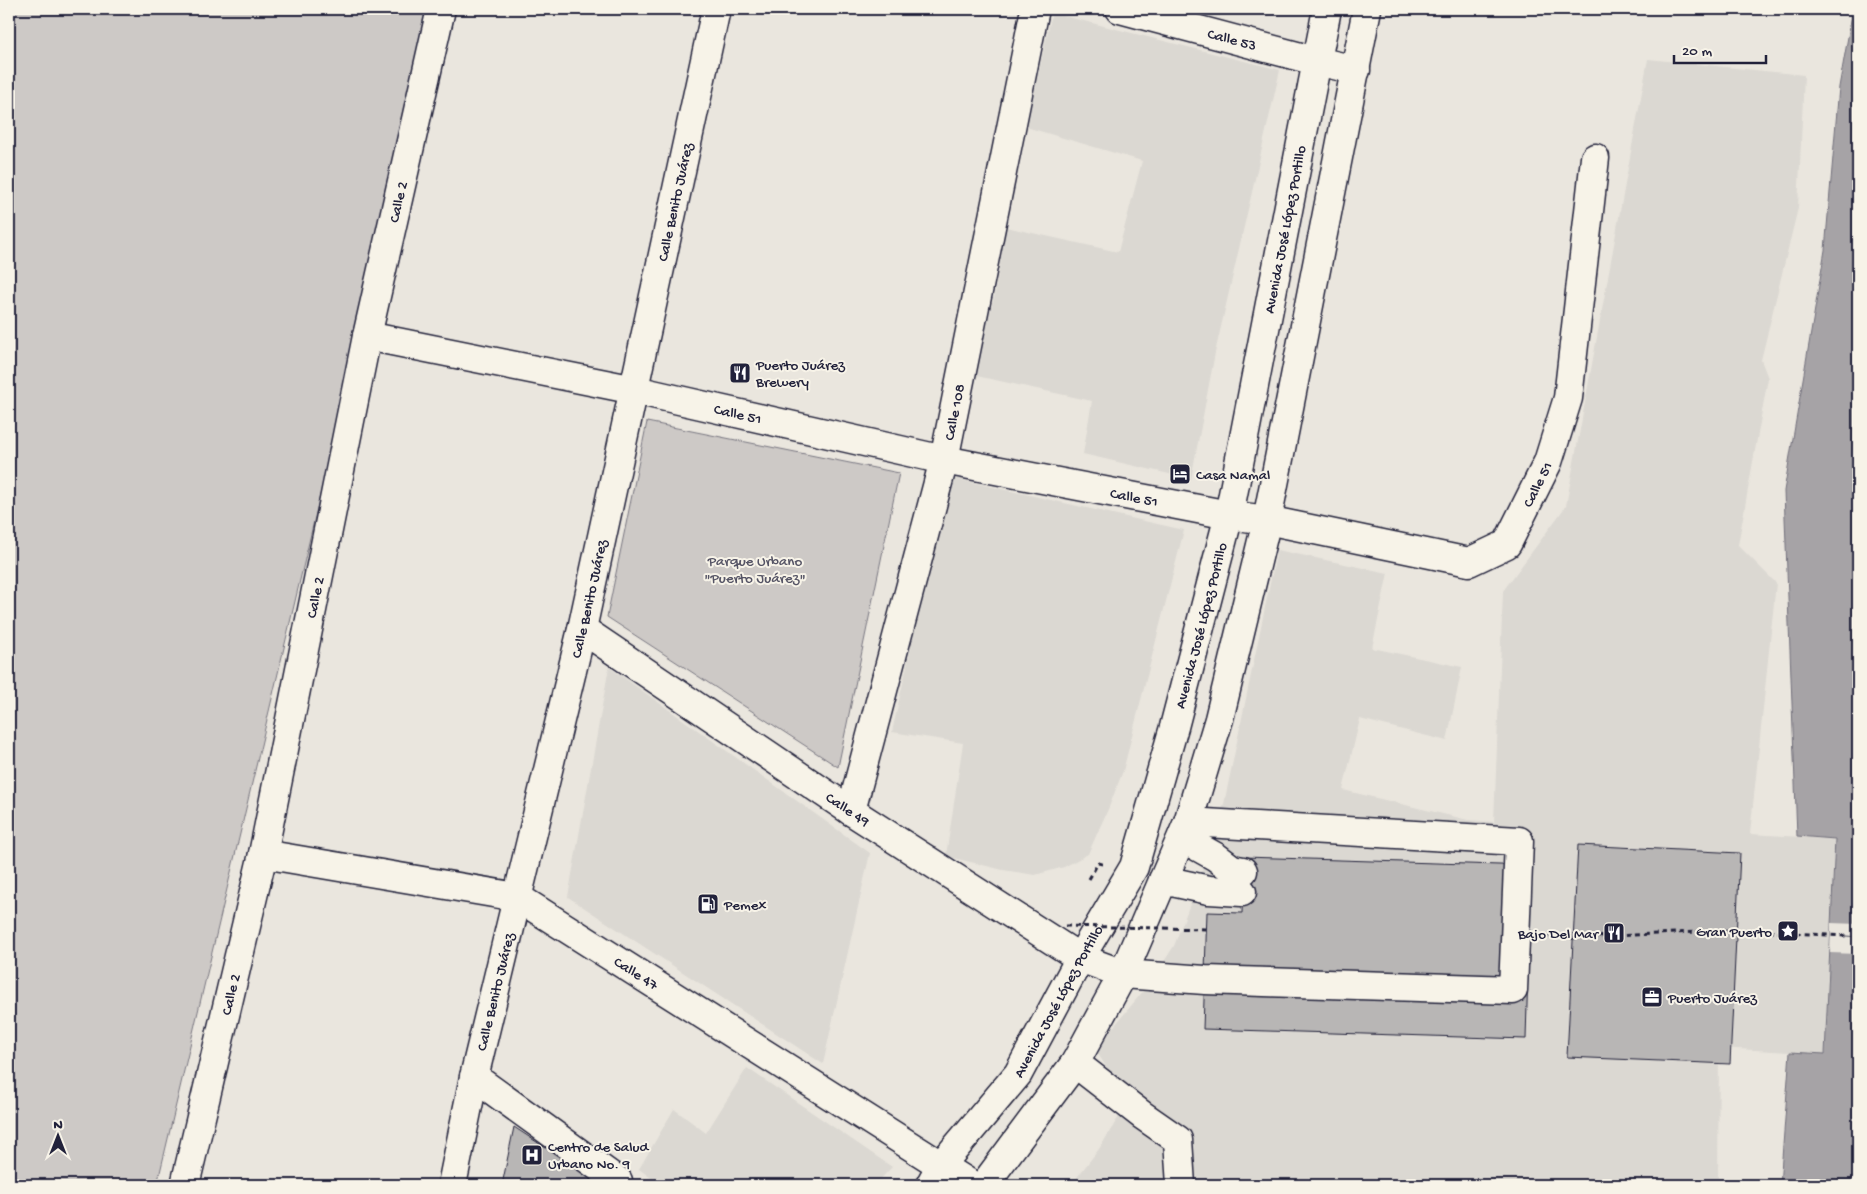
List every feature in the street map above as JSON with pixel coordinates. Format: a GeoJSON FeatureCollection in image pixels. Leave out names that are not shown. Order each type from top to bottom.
{"type":"FeatureCollection","features":[{"type":"Feature","properties":{"kind":"street","name":"Calle 2"},"geometry":{"type":"LineString","coordinates":[[185,1185],[263,854],[367,336],[442,9]]}},
{"type":"Feature","properties":{"kind":"street","name":"Calle Benito Juárez"},"geometry":{"type":"LineString","coordinates":[[452,1185],[474,1077],[516,897],[582,629],[716,9]]}},
{"type":"Feature","properties":{"kind":"street","name":"Calle 108"},"geometry":{"type":"LineString","coordinates":[[852,811],[944,460],[1035,9]]}},
{"type":"Feature","properties":{"kind":"street","name":"Calle 53"},"geometry":{"type":"LineString","coordinates":[[1120,9],[1316,62],[1356,70]]}},
{"type":"Feature","properties":{"kind":"street","name":"Avenida José López Portillo"},"geometry":{"type":"LineString","coordinates":[[935,1175],[1018,1074],[1080,958],[1134,868],[1174,726],[1229,516],[1327,9]]}},
{"type":"Feature","properties":{"kind":"street"},"geometry":{"type":"LineString","coordinates":[[984,1185],[1075,1063],[1123,974],[1176,850],[1219,719],[1267,520],[1367,9]]}},
{"type":"Feature","properties":{"kind":"street","name":"Calle 51"},"geometry":{"type":"LineString","coordinates":[[367,336],[635,390],[944,460],[1229,516],[1267,520],[1469,562],[1507,544],[1548,462],[1568,398],[1595,158]]}},
{"type":"Feature","properties":{"kind":"street","name":"Calle 49"},"geometry":{"type":"LineString","coordinates":[[582,629],[852,811],[1080,958],[1123,974],[1205,980],[1513,990],[1516,937]]}},
{"type":"Feature","properties":{"kind":"street"},"geometry":{"type":"LineString","coordinates":[[1176,850],[1520,841],[1516,937]]}},
{"type":"Feature","properties":{"kind":"street"},"geometry":{"type":"LineString","coordinates":[[1176,850],[1216,857],[1239,877],[1208,890],[1176,850]]}},
{"type":"Feature","properties":{"kind":"street","name":"Calle 47"},"geometry":{"type":"LineString","coordinates":[[263,854],[516,897],[935,1175],[972,1185]]}},
{"type":"Feature","properties":{"kind":"street"},"geometry":{"type":"LineString","coordinates":[[1075,1063],[1142,1115],[1178,1140],[1181,1185]]}},
{"type":"Feature","properties":{"kind":"street"},"geometry":{"type":"LineString","coordinates":[[474,1077],[618,1180],[613,1185]]}},
{"type":"Feature","properties":{"kind":"path"},"geometry":{"type":"LineString","coordinates":[[1065,926],[1207,930]]}},
{"type":"Feature","properties":{"kind":"path"},"geometry":{"type":"LineString","coordinates":[[1516,937],[1574,938],[1736,930],[1846,936]]}},
{"type":"Feature","properties":{"kind":"shaded area"},"geometry":{"type":"Polygon","coordinates":[[[1853,9],[1858,9],[1858,1185],[1780,1185],[1790,1052],[1825,1054],[1835,839],[1797,836],[1784,491],[1825,250],[1839,87],[1853,9]]]}},
{"type":"Feature","properties":{"kind":"shaded area"},"geometry":{"type":"Polygon","coordinates":[[[1052,13],[1280,70],[1215,353],[1191,479],[1083,454],[1092,401],[972,375],[994,297],[1006,227],[1118,252],[1142,161],[1026,127],[1052,13]]]}},
{"type":"Feature","properties":{"kind":"shaded area"},"geometry":{"type":"Polygon","coordinates":[[[1648,59],[1804,75],[1798,208],[1761,360],[1768,378],[1738,545],[1776,583],[1750,834],[1835,839],[1825,1054],[1719,1048],[1718,1185],[1071,1185],[1099,1149],[1128,1102],[1095,1049],[1150,983],[1174,946],[1195,891],[1224,804],[1277,550],[1388,573],[1372,648],[1462,667],[1447,741],[1360,719],[1343,790],[1468,820],[1494,822],[1503,591],[1566,506],[1648,59]]]}},
{"type":"Feature","properties":{"kind":"shaded area"},"geometry":{"type":"Polygon","coordinates":[[[949,477],[1184,530],[1123,771],[1109,807],[1088,854],[1064,867],[1035,875],[1003,870],[946,856],[963,743],[892,732],[949,477]]]}},
{"type":"Feature","properties":{"kind":"shaded area"},"geometry":{"type":"Polygon","coordinates":[[[609,667],[870,853],[823,1064],[568,897],[609,667]]]}},
{"type":"Feature","properties":{"kind":"shaded area"},"geometry":{"type":"Polygon","coordinates":[[[747,1068],[892,1167],[875,1185],[652,1185],[655,1181],[639,1169],[674,1109],[706,1133],[747,1068]]]}},
{"type":"Feature","properties":{"kind":"green space"},"geometry":{"type":"Polygon","coordinates":[[[9,9],[435,9],[157,1185],[9,1185],[9,9]]]}},
{"type":"Feature","properties":{"kind":"green space","name":"Parque Urbano \"Puerto Juárez\""},"geometry":{"type":"Polygon","coordinates":[[[647,422],[899,473],[838,767],[607,617],[647,422]]]}},
{"type":"Feature","properties":{"kind":"pier"},"geometry":{"type":"Polygon","coordinates":[[[1831,923],[1858,924],[1858,954],[1830,953],[1831,923]]]}},
{"type":"Feature","properties":{"kind":"building","name":"Puerto Juárez"},"geometry":{"type":"Polygon","coordinates":[[[1578,845],[1740,853],[1730,1064],[1567,1057],[1578,845]]]}},
{"type":"Feature","properties":{"kind":"building"},"geometry":{"type":"Polygon","coordinates":[[[1244,857],[1531,866],[1526,1039],[1203,1029],[1207,912],[1242,913],[1244,857]]]}},
{"type":"Feature","properties":{"kind":"building","name":"Centro de Salud Urbano No. 9"},"geometry":{"type":"Polygon","coordinates":[[[514,1127],[599,1183],[595,1185],[502,1185],[514,1127]]]}},
{"type":"Feature","properties":{"kind":"ferry route"},"geometry":{"type":"LineString","coordinates":[[1846,936],[1858,937]]}},
{"type":"Feature","properties":{"kind":"place","name":"Puerto Juárez Brewery"},"geometry":{"type":"Point","coordinates":[740,373]}},
{"type":"Feature","properties":{"kind":"place","name":"Casa Namal"},"geometry":{"type":"Point","coordinates":[1180,474]}},
{"type":"Feature","properties":{"kind":"place","name":"Pemex"},"geometry":{"type":"Point","coordinates":[708,904]}},
{"type":"Feature","properties":{"kind":"place","name":"Gran Puerto"},"geometry":{"type":"Point","coordinates":[1788,931]}},
{"type":"Feature","properties":{"kind":"place","name":"Bajo Del Mar"},"geometry":{"type":"Point","coordinates":[1614,933]}},
{"type":"Feature","properties":{"kind":"place","name":"Puerto Juárez"},"geometry":{"type":"Point","coordinates":[1652,997]}},
{"type":"Feature","properties":{"kind":"place","name":"Centro de Salud Urbano No. 9"},"geometry":{"type":"Point","coordinates":[532,1155]}}]}
